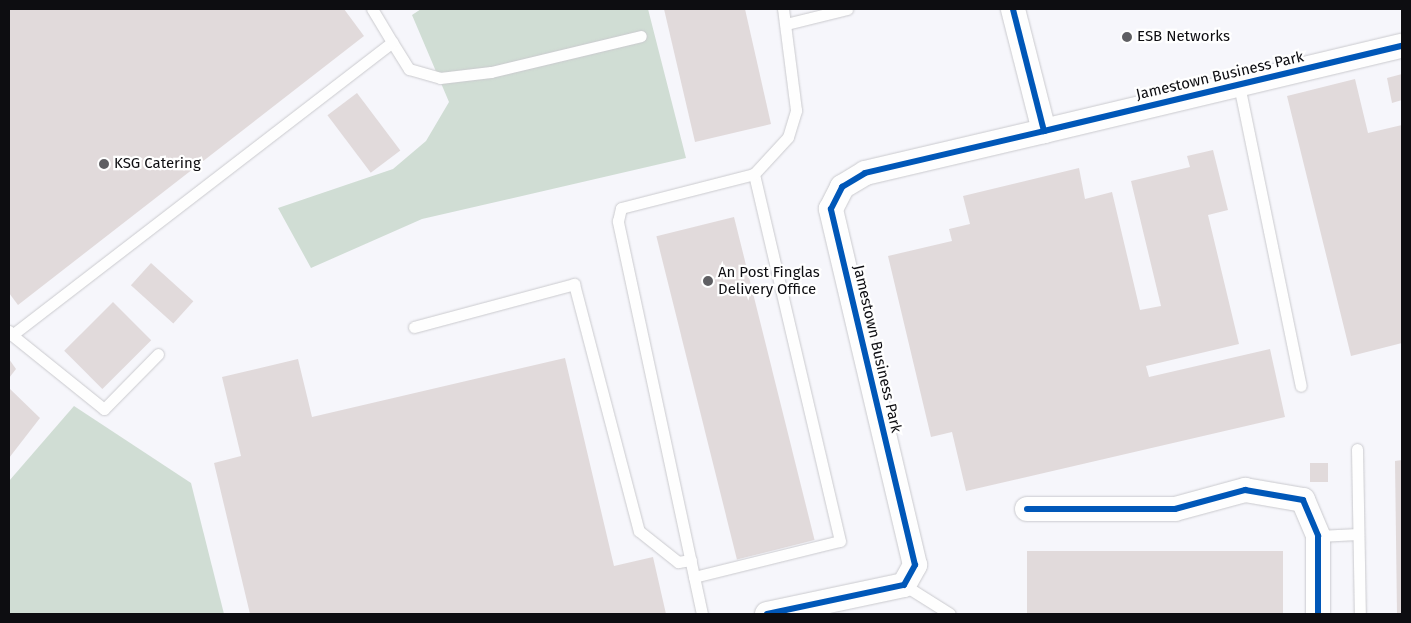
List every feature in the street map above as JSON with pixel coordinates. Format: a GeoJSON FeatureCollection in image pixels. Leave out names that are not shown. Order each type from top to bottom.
{"type":"FeatureCollection","features":[{"type":"Feature","properties":{"kind":"street"},"geometry":{"type":"LineString","coordinates":[[1013,9],[1044,131]]}},
{"type":"Feature","properties":{"kind":"street","name":"Jamestown Business Park"},"geometry":{"type":"LineString","coordinates":[[904,584],[915,565],[831,209],[842,187],[865,173],[1402,46]]}},
{"type":"Feature","properties":{"kind":"street"},"geometry":{"type":"LineString","coordinates":[[1027,509],[1175,509],[1245,490],[1304,500],[1318,536],[1318,614]]}},
{"type":"Feature","properties":{"kind":"street"},"geometry":{"type":"LineString","coordinates":[[767,614],[904,584]]}},
{"type":"Feature","properties":{"kind":"lane"},"geometry":{"type":"LineString","coordinates":[[372,9],[409,69],[440,78],[491,72],[641,36]]}},
{"type":"Feature","properties":{"kind":"lane"},"geometry":{"type":"LineString","coordinates":[[702,614],[618,221],[621,208],[754,174],[788,137],[796,110],[783,9]]}},
{"type":"Feature","properties":{"kind":"lane"},"geometry":{"type":"LineString","coordinates":[[786,24],[847,9]]}},
{"type":"Feature","properties":{"kind":"lane"},"geometry":{"type":"LineString","coordinates":[[158,354],[104,409],[10,333],[392,42]]}},
{"type":"Feature","properties":{"kind":"lane"},"geometry":{"type":"LineString","coordinates":[[1239,85],[1302,386]]}},
{"type":"Feature","properties":{"kind":"lane"},"geometry":{"type":"LineString","coordinates":[[694,577],[840,541],[754,174]]}},
{"type":"Feature","properties":{"kind":"lane"},"geometry":{"type":"LineString","coordinates":[[414,327],[574,284],[639,531],[678,562],[691,560]]}},
{"type":"Feature","properties":{"kind":"lane"},"geometry":{"type":"LineString","coordinates":[[1357,449],[1360,614]]}},
{"type":"Feature","properties":{"kind":"lane"},"geometry":{"type":"LineString","coordinates":[[1318,536],[1358,534]]}},
{"type":"Feature","properties":{"kind":"lane"},"geometry":{"type":"LineString","coordinates":[[904,584],[950,614]]}},
{"type":"Feature","properties":{"kind":"shaded area"},"geometry":{"type":"Polygon","coordinates":[[[421,9],[648,9],[686,158],[422,219],[311,268],[278,208],[393,169],[426,141],[449,102],[412,15],[421,9]]]}},
{"type":"Feature","properties":{"kind":"shaded area"},"geometry":{"type":"Polygon","coordinates":[[[74,406],[191,483],[224,614],[9,614],[9,481],[74,406]]]}},
{"type":"Feature","properties":{"kind":"building","name":"KSG Catering"},"geometry":{"type":"Polygon","coordinates":[[[9,9],[344,9],[364,36],[18,305],[9,293],[9,9]]]}},
{"type":"Feature","properties":{"kind":"building"},"geometry":{"type":"Polygon","coordinates":[[[664,9],[745,9],[771,124],[695,142],[664,9]]]}},
{"type":"Feature","properties":{"kind":"building"},"geometry":{"type":"Polygon","coordinates":[[[1402,74],[1402,100],[1392,103],[1387,78],[1402,74]]]}},
{"type":"Feature","properties":{"kind":"building"},"geometry":{"type":"Polygon","coordinates":[[[1355,79],[1368,133],[1402,125],[1402,343],[1351,356],[1287,96],[1355,79]]]}},
{"type":"Feature","properties":{"kind":"building"},"geometry":{"type":"Polygon","coordinates":[[[357,93],[400,151],[371,173],[327,115],[357,93]]]}},
{"type":"Feature","properties":{"kind":"building"},"geometry":{"type":"Polygon","coordinates":[[[1213,150],[1228,210],[1208,215],[1239,344],[1146,366],[1149,377],[1270,349],[1285,417],[966,491],[952,432],[931,437],[888,256],[952,241],[949,229],[970,224],[963,196],[1079,168],[1085,199],[1112,192],[1140,310],[1161,306],[1131,181],[1190,167],[1187,156],[1213,150]]]}},
{"type":"Feature","properties":{"kind":"building"},"geometry":{"type":"Polygon","coordinates":[[[734,217],[815,540],[737,559],[656,236],[734,217]]]}},
{"type":"Feature","properties":{"kind":"building"},"geometry":{"type":"Polygon","coordinates":[[[151,263],[193,301],[173,323],[131,285],[151,263]]]}},
{"type":"Feature","properties":{"kind":"building"},"geometry":{"type":"Polygon","coordinates":[[[113,302],[151,340],[102,389],[64,351],[113,302]]]}},
{"type":"Feature","properties":{"kind":"building"},"geometry":{"type":"Polygon","coordinates":[[[565,358],[614,566],[653,557],[666,614],[250,614],[214,463],[241,456],[222,377],[298,359],[312,417],[565,358]]]}},
{"type":"Feature","properties":{"kind":"building"},"geometry":{"type":"Polygon","coordinates":[[[9,359],[16,369],[9,378],[9,359]]]}},
{"type":"Feature","properties":{"kind":"building"},"geometry":{"type":"Polygon","coordinates":[[[9,388],[40,418],[9,458],[9,388]]]}},
{"type":"Feature","properties":{"kind":"building"},"geometry":{"type":"Polygon","coordinates":[[[1402,460],[1402,614],[1397,614],[1395,461],[1402,460]]]}},
{"type":"Feature","properties":{"kind":"building"},"geometry":{"type":"Polygon","coordinates":[[[1310,463],[1328,463],[1328,482],[1310,482],[1310,463]]]}},
{"type":"Feature","properties":{"kind":"building"},"geometry":{"type":"Polygon","coordinates":[[[1027,551],[1283,551],[1283,614],[1027,614],[1027,551]]]}},
{"type":"Feature","properties":{"kind":"cycle path"},"geometry":{"type":"LineString","coordinates":[[767,614],[904,585],[915,565],[831,209],[842,187],[865,173],[1044,131],[1013,9]]}},
{"type":"Feature","properties":{"kind":"cycle path"},"geometry":{"type":"LineString","coordinates":[[1044,131],[1402,46]]}},
{"type":"Feature","properties":{"kind":"cycle path"},"geometry":{"type":"LineString","coordinates":[[1027,509],[1175,509],[1245,490],[1303,500],[1318,536],[1318,614]]}},
{"type":"Feature","properties":{"kind":"place","name":"ESB Networks"},"geometry":{"type":"Point","coordinates":[1127,37]}},
{"type":"Feature","properties":{"kind":"place","name":"KSG Catering"},"geometry":{"type":"Point","coordinates":[104,164]}},
{"type":"Feature","properties":{"kind":"place","name":"An Post Finglas Delivery Office"},"geometry":{"type":"Point","coordinates":[708,281]}}]}
